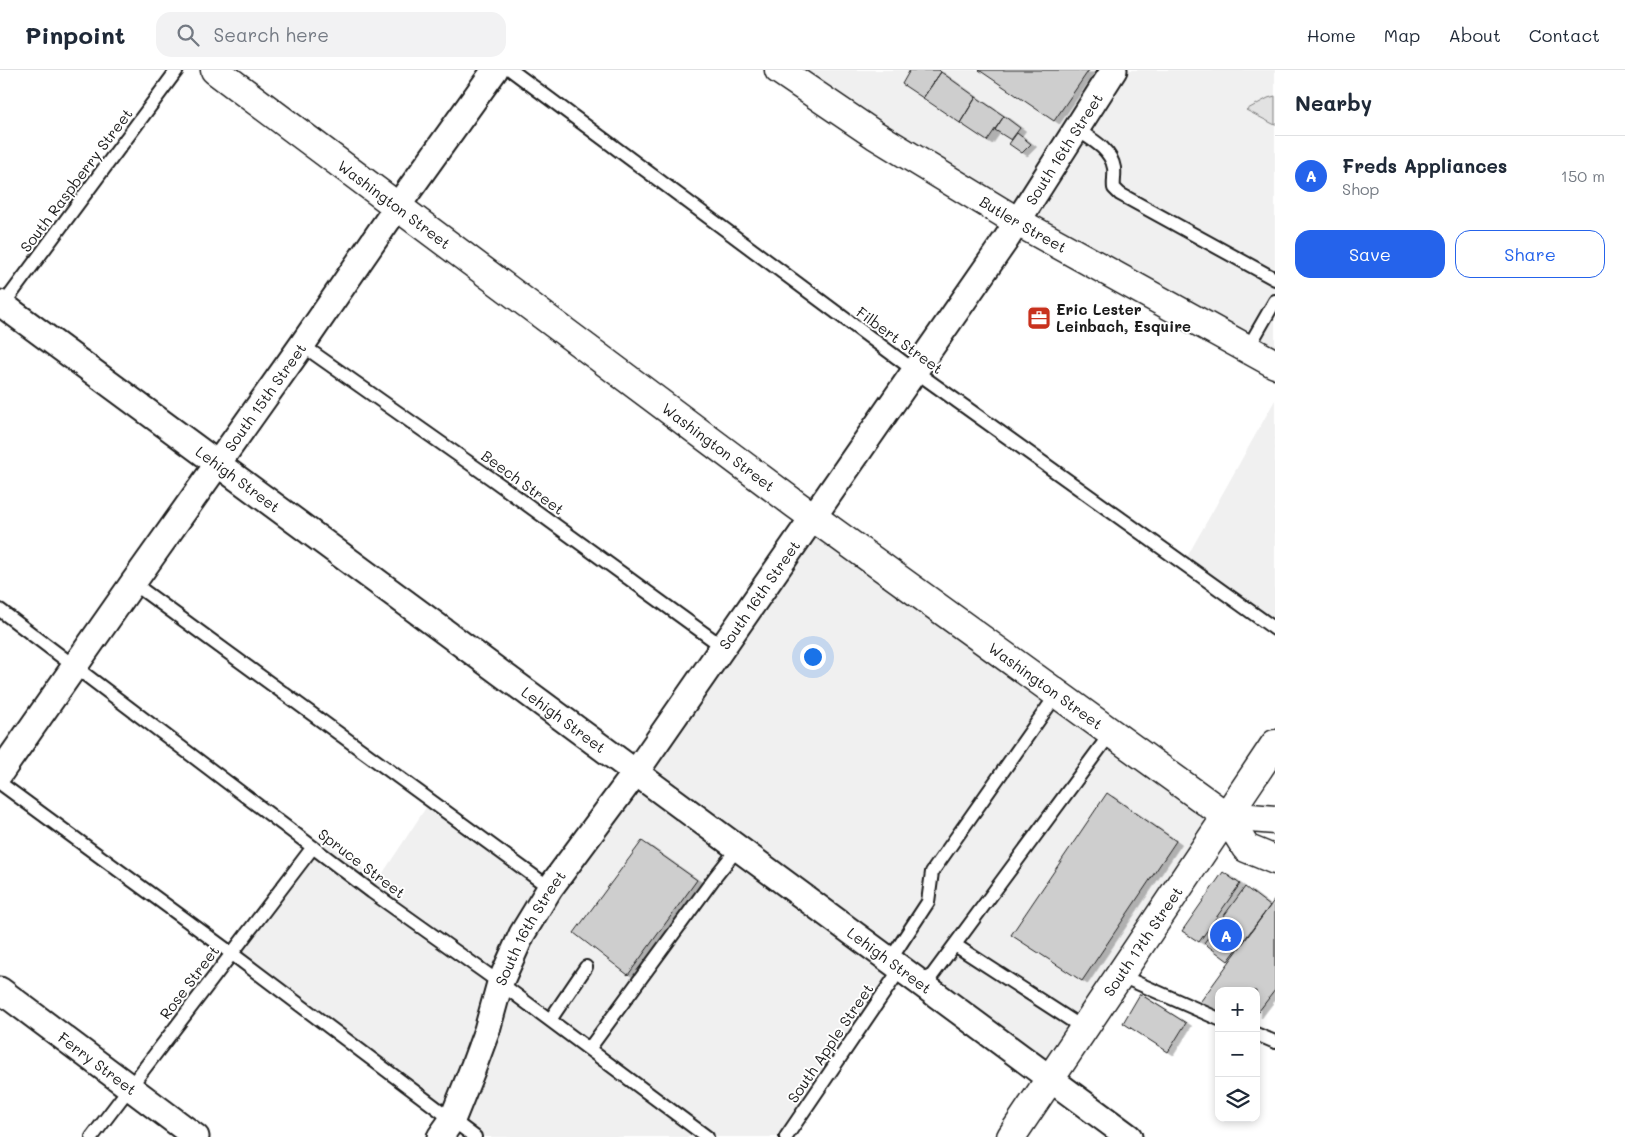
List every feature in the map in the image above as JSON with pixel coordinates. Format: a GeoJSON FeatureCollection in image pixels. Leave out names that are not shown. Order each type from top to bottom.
{"type":"FeatureCollection","features":[{"type":"Feature","properties":{"kind":"street","name":"Washington Street"},"geometry":{"type":"LineString","coordinates":[[215,70],[813,517],[1226,816]]}},
{"type":"Feature","properties":{"kind":"street","name":"South 15th Street"},"geometry":{"type":"LineString","coordinates":[[0,773],[495,70]]}},
{"type":"Feature","properties":{"kind":"street","name":"Butler Street"},"geometry":{"type":"LineString","coordinates":[[780,70],[875,135],[1018,222],[1275,364]]}},
{"type":"Feature","properties":{"kind":"street","name":"South 16th Street"},"geometry":{"type":"LineString","coordinates":[[446,1128],[487,1030],[500,982],[522,934],[550,888],[636,772],[1018,222],[1114,70]]}},
{"type":"Feature","properties":{"kind":"street","name":"Lehigh Street"},"geometry":{"type":"LineString","coordinates":[[1,306],[218,464],[1129,1137]]}},
{"type":"Feature","properties":{"kind":"street","name":"South 17th Street"},"geometry":{"type":"LineString","coordinates":[[1011,1137],[1275,744]]}},
{"type":"Feature","properties":{"kind":"street"},"geometry":{"type":"LineString","coordinates":[[1226,816],[1275,820]]}},
{"type":"Feature","properties":{"kind":"street"},"geometry":{"type":"LineString","coordinates":[[1226,816],[1246,848],[1275,860]]}},
{"type":"Feature","properties":{"kind":"street","name":"Ferry Street"},"geometry":{"type":"LineString","coordinates":[[0,990],[196,1137]]}},
{"type":"Feature","properties":{"kind":"lane","name":"South Raspberry Street"},"geometry":{"type":"LineString","coordinates":[[1,306],[178,70]]}},
{"type":"Feature","properties":{"kind":"lane","name":"Filbert Street"},"geometry":{"type":"LineString","coordinates":[[511,70],[915,371],[1275,629]]}},
{"type":"Feature","properties":{"kind":"lane"},"geometry":{"type":"LineString","coordinates":[[1076,129],[1108,152],[1113,162],[1114,188],[1120,194],[1275,279]]}},
{"type":"Feature","properties":{"kind":"lane"},"geometry":{"type":"LineString","coordinates":[[1248,348],[1275,302]]}},
{"type":"Feature","properties":{"kind":"lane","name":"Beech Street"},"geometry":{"type":"LineString","coordinates":[[302,346],[492,479],[723,647]]}},
{"type":"Feature","properties":{"kind":"lane"},"geometry":{"type":"LineString","coordinates":[[133,583],[550,888]]}},
{"type":"Feature","properties":{"kind":"lane","name":"Spruce Street"},"geometry":{"type":"LineString","coordinates":[[0,610],[372,892],[500,982],[708,1137]]}},
{"type":"Feature","properties":{"kind":"lane","name":"South Apple Street"},"geometry":{"type":"LineString","coordinates":[[786,1137],[896,964],[928,902],[932,872],[1057,694]]}},
{"type":"Feature","properties":{"kind":"lane"},"geometry":{"type":"LineString","coordinates":[[925,985],[1111,733]]}},
{"type":"Feature","properties":{"kind":"lane"},"geometry":{"type":"LineString","coordinates":[[0,783],[231,954],[446,1128],[475,1137]]}},
{"type":"Feature","properties":{"kind":"lane","name":"Rose Street"},"geometry":{"type":"LineString","coordinates":[[92,1137],[313,847]]}},
{"type":"Feature","properties":{"kind":"lane"},"geometry":{"type":"LineString","coordinates":[[589,1049],[697,900],[738,848]]}},
{"type":"Feature","properties":{"kind":"lane"},"geometry":{"type":"LineString","coordinates":[[955,945],[1083,1028]]}},
{"type":"Feature","properties":{"kind":"lane"},"geometry":{"type":"LineString","coordinates":[[550,1020],[586,967]]}},
{"type":"Feature","properties":{"kind":"lane"},"geometry":{"type":"LineString","coordinates":[[1119,975],[1215,1017]]}},
{"type":"Feature","properties":{"kind":"lane"},"geometry":{"type":"LineString","coordinates":[[1260,1036],[1275,1042]]}},
{"type":"Feature","properties":{"kind":"shaded area"},"geometry":{"type":"Polygon","coordinates":[[[801,70],[1275,70],[1275,369],[1025,226],[801,70]]]}},
{"type":"Feature","properties":{"kind":"shaded area"},"geometry":{"type":"Polygon","coordinates":[[[1275,96],[1275,125],[1246,110],[1268,98],[1275,96]]]}},
{"type":"Feature","properties":{"kind":"shaded area"},"geometry":{"type":"Polygon","coordinates":[[[1275,400],[1275,634],[1183,564],[1275,400]]]}},
{"type":"Feature","properties":{"kind":"shaded area"},"geometry":{"type":"Polygon","coordinates":[[[813,527],[1221,824],[1047,1089],[898,973],[792,1137],[469,1137],[228,955],[323,840],[379,879],[427,806],[553,895],[813,527]]]}},
{"type":"Feature","properties":{"kind":"building"},"geometry":{"type":"Polygon","coordinates":[[[910,70],[939,70],[941,72],[923,98],[902,84],[910,70]]]}},
{"type":"Feature","properties":{"kind":"building"},"geometry":{"type":"Polygon","coordinates":[[[979,70],[1089,70],[1054,121],[979,70]]]}},
{"type":"Feature","properties":{"kind":"building"},"geometry":{"type":"Polygon","coordinates":[[[941,72],[976,97],[960,123],[923,98],[941,72]]]}},
{"type":"Feature","properties":{"kind":"building"},"geometry":{"type":"Polygon","coordinates":[[[976,97],[1004,116],[987,141],[960,123],[976,97]]]}},
{"type":"Feature","properties":{"kind":"building"},"geometry":{"type":"Polygon","coordinates":[[[1004,116],[1020,128],[1011,140],[995,130],[1004,116]]]}},
{"type":"Feature","properties":{"kind":"building"},"geometry":{"type":"Polygon","coordinates":[[[1017,133],[1031,144],[1022,153],[1009,144],[1017,133]]]}},
{"type":"Feature","properties":{"kind":"building"},"geometry":{"type":"Polygon","coordinates":[[[1107,793],[1176,841],[1082,981],[1011,935],[1107,793]]]}},
{"type":"Feature","properties":{"kind":"building"},"geometry":{"type":"Polygon","coordinates":[[[642,841],[697,880],[628,975],[574,933],[642,841]]]}},
{"type":"Feature","properties":{"kind":"building"},"geometry":{"type":"Polygon","coordinates":[[[1223,872],[1240,884],[1199,942],[1182,931],[1223,872]]]}},
{"type":"Feature","properties":{"kind":"building"},"geometry":{"type":"Polygon","coordinates":[[[1245,887],[1270,906],[1228,961],[1204,943],[1245,887]]]}},
{"type":"Feature","properties":{"kind":"building"},"geometry":{"type":"Polygon","coordinates":[[[1275,899],[1275,990],[1260,1010],[1260,987],[1215,987],[1215,1011],[1198,1005],[1275,899]]]}},
{"type":"Feature","properties":{"kind":"building"},"geometry":{"type":"Polygon","coordinates":[[[1140,994],[1186,1023],[1168,1052],[1123,1023],[1140,994]]]}},
{"type":"Feature","properties":{"kind":"place","name":"Eric Lester Leinbach, Esquire"},"geometry":{"type":"Point","coordinates":[1039,318]}},
{"type":"Feature","properties":{"kind":"place","name":"Freds Appliances"},"geometry":{"type":"Point","coordinates":[1226,935]}}]}
